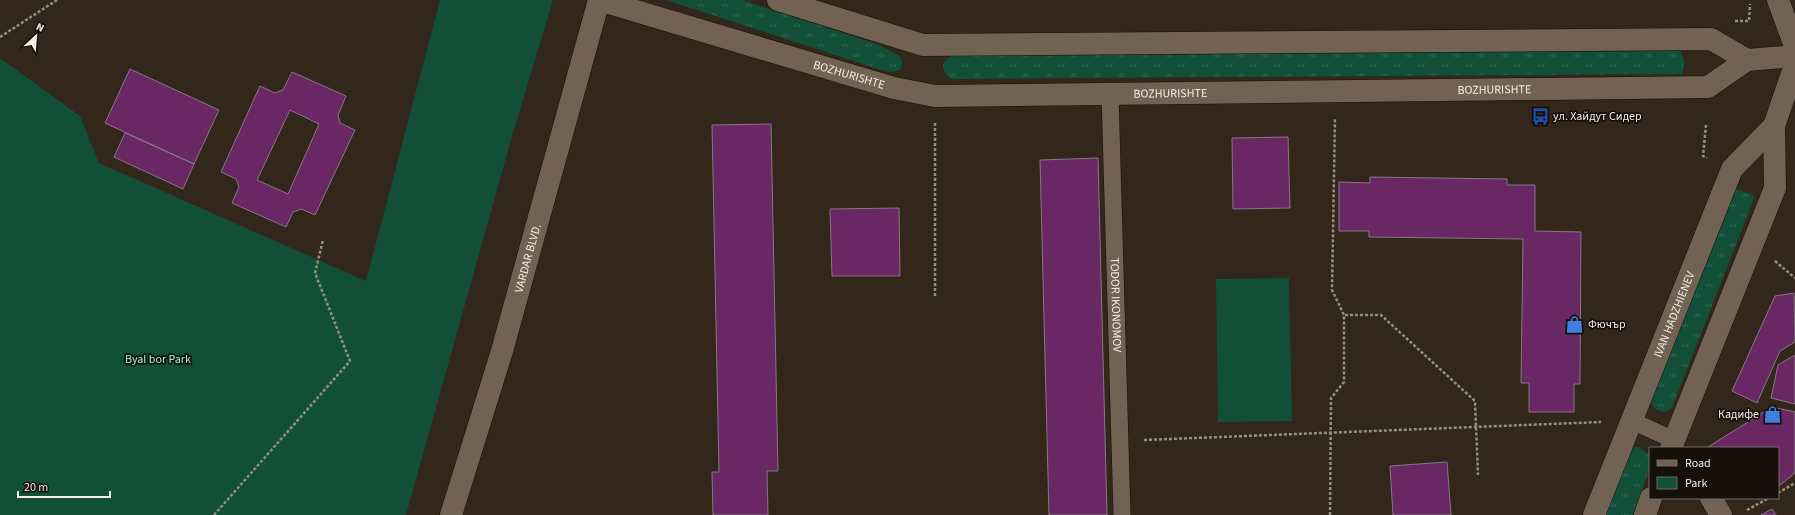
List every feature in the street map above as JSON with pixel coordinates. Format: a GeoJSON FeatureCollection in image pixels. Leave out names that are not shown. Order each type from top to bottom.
{"type":"FeatureCollection","features":[{"type":"Feature","properties":{"kind":"street","name":"BOZHURISHTE"},"geometry":{"type":"LineString","coordinates":[[599,0],[894,88],[935,96],[1708,87],[1747,60],[1795,56]]}},
{"type":"Feature","properties":{"kind":"street","name":"VARDAR BLVD."},"geometry":{"type":"LineString","coordinates":[[451,515],[502,351],[599,0]]}},
{"type":"Feature","properties":{"kind":"street"},"geometry":{"type":"LineString","coordinates":[[778,0],[923,45],[1711,39],[1747,60]]}},
{"type":"Feature","properties":{"kind":"street"},"geometry":{"type":"LineString","coordinates":[[1778,0],[1795,46]]}},
{"type":"Feature","properties":{"kind":"street","name":"IVAN HADZHIENEV"},"geometry":{"type":"LineString","coordinates":[[1675,445],[1775,188],[1774,126],[1795,65]]}},
{"type":"Feature","properties":{"kind":"street","name":"IVAN HADZHIENEV"},"geometry":{"type":"LineString","coordinates":[[1594,515],[1732,169],[1774,126]]}},
{"type":"Feature","properties":{"kind":"street"},"geometry":{"type":"LineString","coordinates":[[1644,515],[1651,499]]}},
{"type":"Feature","properties":{"kind":"street"},"geometry":{"type":"LineString","coordinates":[[1712,499],[1721,515]]}},
{"type":"Feature","properties":{"kind":"lane","name":"TODOR IKONOMOV"},"geometry":{"type":"LineString","coordinates":[[1110,94],[1122,515]]}},
{"type":"Feature","properties":{"kind":"lane"},"geometry":{"type":"LineString","coordinates":[[1632,421],[1675,445]]}},
{"type":"Feature","properties":{"kind":"path"},"geometry":{"type":"LineString","coordinates":[[0,37],[57,0]]}},
{"type":"Feature","properties":{"kind":"path"},"geometry":{"type":"LineString","coordinates":[[1734,22],[1749,21],[1750,0]]}},
{"type":"Feature","properties":{"kind":"path"},"geometry":{"type":"LineString","coordinates":[[1330,515],[1331,398],[1344,382],[1344,315],[1332,290],[1335,91]]}},
{"type":"Feature","properties":{"kind":"path"},"geometry":{"type":"LineString","coordinates":[[935,96],[935,296]]}},
{"type":"Feature","properties":{"kind":"path"},"geometry":{"type":"LineString","coordinates":[[1703,156],[1706,125]]}},
{"type":"Feature","properties":{"kind":"path"},"geometry":{"type":"LineString","coordinates":[[214,515],[350,361],[315,273],[323,240]]}},
{"type":"Feature","properties":{"kind":"path"},"geometry":{"type":"LineString","coordinates":[[1344,315],[1381,315],[1475,401],[1478,475]]}},
{"type":"Feature","properties":{"kind":"path"},"geometry":{"type":"LineString","coordinates":[[1120,441],[1632,421]]}},
{"type":"Feature","properties":{"kind":"path"},"geometry":{"type":"LineString","coordinates":[[1779,492],[1795,484]]}},
{"type":"Feature","properties":{"kind":"path"},"geometry":{"type":"LineString","coordinates":[[1744,512],[1767,499]]}},
{"type":"Feature","properties":{"kind":"green space","name":"Byal bor Park"},"geometry":{"type":"Polygon","coordinates":[[[440,0],[553,0],[511,140],[406,515],[0,515],[0,58],[80,116],[99,163],[366,281],[440,0]]]}},
{"type":"Feature","properties":{"kind":"green space"},"geometry":{"type":"Polygon","coordinates":[[[666,0],[742,0],[877,44],[901,57],[902,65],[898,71],[888,72],[666,0]]]}},
{"type":"Feature","properties":{"kind":"green space"},"geometry":{"type":"Polygon","coordinates":[[[1680,51],[1684,62],[1682,74],[952,79],[943,68],[943,63],[951,56],[1680,51]]]}},
{"type":"Feature","properties":{"kind":"green space"},"geometry":{"type":"Polygon","coordinates":[[[1731,187],[1755,196],[1672,408],[1665,411],[1659,411],[1654,407],[1650,400],[1731,187]]]}},
{"type":"Feature","properties":{"kind":"green space"},"geometry":{"type":"Polygon","coordinates":[[[1289,278],[1292,421],[1218,422],[1216,279],[1289,278]]]}},
{"type":"Feature","properties":{"kind":"green space"},"geometry":{"type":"Polygon","coordinates":[[[1635,447],[1639,447],[1649,454],[1649,471],[1633,515],[1605,515],[1629,452],[1635,447]]]}},
{"type":"Feature","properties":{"kind":"building"},"geometry":{"type":"Polygon","coordinates":[[[130,69],[219,110],[194,164],[105,123],[130,69]]]}},
{"type":"Feature","properties":{"kind":"building"},"geometry":{"type":"Polygon","coordinates":[[[292,72],[346,96],[338,115],[340,123],[355,130],[315,215],[301,209],[293,212],[286,227],[232,203],[239,187],[236,179],[221,172],[260,86],[275,93],[283,90],[292,72]],[[290,110],[257,180],[288,194],[319,124],[290,110]]]}},
{"type":"Feature","properties":{"kind":"building"},"geometry":{"type":"Polygon","coordinates":[[[771,124],[778,471],[767,471],[768,515],[713,515],[712,472],[719,472],[712,125],[771,124]]]}},
{"type":"Feature","properties":{"kind":"building"},"geometry":{"type":"Polygon","coordinates":[[[125,133],[194,164],[183,189],[114,157],[125,133]]]}},
{"type":"Feature","properties":{"kind":"building"},"geometry":{"type":"Polygon","coordinates":[[[1288,137],[1290,208],[1233,209],[1232,138],[1288,137]]]}},
{"type":"Feature","properties":{"kind":"building"},"geometry":{"type":"Polygon","coordinates":[[[1098,158],[1107,515],[1049,515],[1040,160],[1098,158]]]}},
{"type":"Feature","properties":{"kind":"building"},"geometry":{"type":"Polygon","coordinates":[[[1370,177],[1507,179],[1507,185],[1535,185],[1535,231],[1581,232],[1580,384],[1574,384],[1574,412],[1529,412],[1529,383],[1521,383],[1523,239],[1369,237],[1369,231],[1339,231],[1339,182],[1370,183],[1370,177]]]}},
{"type":"Feature","properties":{"kind":"building"},"geometry":{"type":"Polygon","coordinates":[[[899,208],[900,276],[832,276],[830,209],[899,208]]]}},
{"type":"Feature","properties":{"kind":"building"},"geometry":{"type":"Polygon","coordinates":[[[1794,293],[1795,342],[1780,351],[1757,403],[1732,391],[1775,296],[1794,293]]]}},
{"type":"Feature","properties":{"kind":"building"},"geometry":{"type":"Polygon","coordinates":[[[1795,355],[1795,404],[1771,398],[1778,365],[1795,355]]]}},
{"type":"Feature","properties":{"kind":"building"},"geometry":{"type":"Polygon","coordinates":[[[1772,407],[1795,412],[1795,473],[1779,486],[1779,447],[1708,447],[1772,407]]]}},
{"type":"Feature","properties":{"kind":"building"},"geometry":{"type":"Polygon","coordinates":[[[1447,462],[1451,515],[1393,515],[1390,466],[1447,462]]]}},
{"type":"Feature","properties":{"kind":"building"},"geometry":{"type":"Polygon","coordinates":[[[1772,509],[1776,515],[1761,515],[1772,509]]]}},
{"type":"Feature","properties":{"kind":"place","name":"ул. Хайдут Сидер"},"geometry":{"type":"Point","coordinates":[1540,116]}},
{"type":"Feature","properties":{"kind":"place","name":"Фючър"},"geometry":{"type":"Point","coordinates":[1575,324]}},
{"type":"Feature","properties":{"kind":"place","name":"Кадифе"},"geometry":{"type":"Point","coordinates":[1772,414]}}]}
